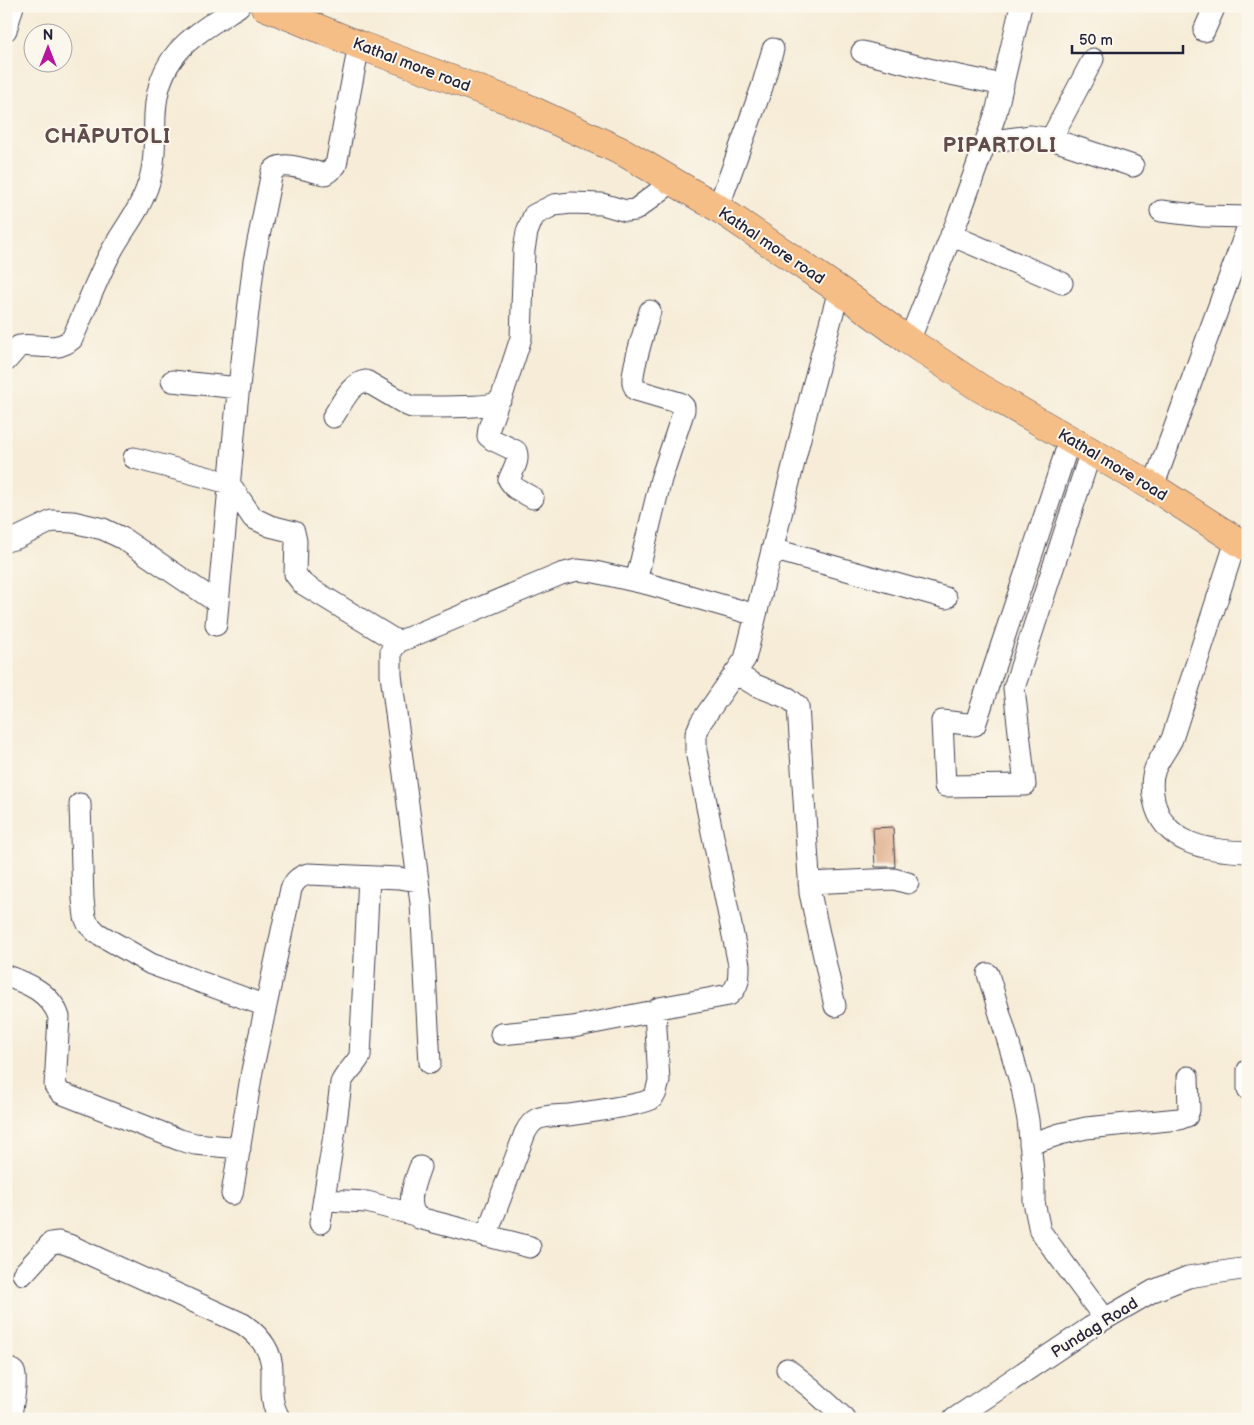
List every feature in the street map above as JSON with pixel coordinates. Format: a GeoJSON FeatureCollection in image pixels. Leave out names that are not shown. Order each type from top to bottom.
{"type":"FeatureCollection","features":[{"type":"Feature","properties":{"kind":"main road","name":"Kathal more road"},"geometry":{"type":"LineString","coordinates":[[264,6],[359,45],[521,105],[625,153],[718,208],[980,388],[1152,487],[1242,544]]}},
{"type":"Feature","properties":{"kind":"street"},"geometry":{"type":"LineString","coordinates":[[6,30],[13,6]]}},
{"type":"Feature","properties":{"kind":"street"},"geometry":{"type":"LineString","coordinates":[[6,361],[19,346],[54,347],[72,339],[111,253],[131,222],[149,182],[153,164],[157,93],[164,71],[178,49],[194,35],[239,6]]}},
{"type":"Feature","properties":{"kind":"street"},"geometry":{"type":"LineString","coordinates":[[909,341],[952,235],[996,113],[1021,6]]}},
{"type":"Feature","properties":{"kind":"street"},"geometry":{"type":"LineString","coordinates":[[1204,31],[1215,6]]}},
{"type":"Feature","properties":{"kind":"street"},"geometry":{"type":"LineString","coordinates":[[216,625],[229,483],[254,261],[272,172],[274,168],[282,165],[325,174],[336,165],[359,45]]}},
{"type":"Feature","properties":{"kind":"street"},"geometry":{"type":"LineString","coordinates":[[718,208],[762,87],[773,49]]}},
{"type":"Feature","properties":{"kind":"street"},"geometry":{"type":"LineString","coordinates":[[862,52],[936,71],[1003,85]]}},
{"type":"Feature","properties":{"kind":"street"},"geometry":{"type":"LineString","coordinates":[[1051,139],[1093,59]]}},
{"type":"Feature","properties":{"kind":"street"},"geometry":{"type":"LineString","coordinates":[[985,142],[1031,136],[1051,139],[1133,166]]}},
{"type":"Feature","properties":{"kind":"street"},"geometry":{"type":"LineString","coordinates":[[532,498],[515,488],[510,480],[518,454],[488,436],[489,428],[502,396],[521,338],[524,250],[527,232],[534,215],[554,205],[571,203],[602,204],[626,211],[634,210],[673,181]]}},
{"type":"Feature","properties":{"kind":"street"},"geometry":{"type":"LineString","coordinates":[[1160,212],[1203,216],[1248,217]]}},
{"type":"Feature","properties":{"kind":"street"},"geometry":{"type":"LineString","coordinates":[[1152,487],[1248,226]]}},
{"type":"Feature","properties":{"kind":"street"},"geometry":{"type":"LineString","coordinates":[[952,235],[1062,283]]}},
{"type":"Feature","properties":{"kind":"street"},"geometry":{"type":"LineString","coordinates":[[1228,281],[1248,272]]}},
{"type":"Feature","properties":{"kind":"street"},"geometry":{"type":"LineString","coordinates":[[501,1034],[573,1027],[655,1012],[659,1008],[729,995],[738,984],[739,965],[696,751],[696,734],[701,722],[745,659],[838,290]]}},
{"type":"Feature","properties":{"kind":"street"},"geometry":{"type":"LineString","coordinates":[[636,581],[661,479],[684,410],[680,403],[634,388],[634,371],[650,311]]}},
{"type":"Feature","properties":{"kind":"street"},"geometry":{"type":"LineString","coordinates":[[333,417],[354,385],[366,380],[407,406],[412,407],[475,406],[498,402]]}},
{"type":"Feature","properties":{"kind":"street"},"geometry":{"type":"LineString","coordinates":[[172,381],[239,388]]}},
{"type":"Feature","properties":{"kind":"street"},"geometry":{"type":"LineString","coordinates":[[1081,445],[1014,688],[1025,785],[945,786],[942,721],[974,725],[1081,445]]}},
{"type":"Feature","properties":{"kind":"street"},"geometry":{"type":"LineString","coordinates":[[134,458],[229,483],[253,518],[270,526],[294,532],[296,541],[294,574],[302,584],[398,642]]}},
{"type":"Feature","properties":{"kind":"street"},"geometry":{"type":"LineString","coordinates":[[6,541],[18,538],[52,521],[73,522],[103,529],[122,538],[218,603]]}},
{"type":"Feature","properties":{"kind":"street"},"geometry":{"type":"LineString","coordinates":[[1242,544],[1172,739],[1155,768],[1153,792],[1158,814],[1164,824],[1186,841],[1213,850],[1248,852]]}},
{"type":"Feature","properties":{"kind":"street"},"geometry":{"type":"LineString","coordinates":[[772,549],[946,598]]}},
{"type":"Feature","properties":{"kind":"street"},"geometry":{"type":"LineString","coordinates":[[430,1063],[421,902],[391,683],[391,651],[398,642],[561,574],[577,570],[636,581],[756,615]]}},
{"type":"Feature","properties":{"kind":"street"},"geometry":{"type":"LineString","coordinates":[[735,673],[755,685],[788,698],[798,706],[810,893],[835,1006]]}},
{"type":"Feature","properties":{"kind":"street"},"geometry":{"type":"LineString","coordinates":[[80,804],[84,908],[86,920],[92,928],[97,933],[151,964],[266,1006]]}},
{"type":"Feature","properties":{"kind":"street"},"geometry":{"type":"LineString","coordinates":[[232,1194],[252,1071],[294,882],[308,874],[418,880]]}},
{"type":"Feature","properties":{"kind":"street"},"geometry":{"type":"LineString","coordinates":[[320,1223],[341,1083],[360,1056],[369,876]]}},
{"type":"Feature","properties":{"kind":"street"},"geometry":{"type":"LineString","coordinates":[[809,883],[894,879],[908,883]]}},
{"type":"Feature","properties":{"kind":"street"},"geometry":{"type":"LineString","coordinates":[[988,974],[1022,1088],[1030,1144],[1034,1202],[1040,1231],[1105,1319]]}},
{"type":"Feature","properties":{"kind":"street"},"geometry":{"type":"LineString","coordinates":[[6,976],[32,986],[50,1000],[56,1009],[59,1017],[54,1076],[58,1092],[180,1140],[195,1144],[240,1148]]}},
{"type":"Feature","properties":{"kind":"street"},"geometry":{"type":"LineString","coordinates":[[486,1236],[525,1133],[532,1122],[541,1117],[570,1115],[646,1102],[652,1098],[659,1081],[655,1012]]}},
{"type":"Feature","properties":{"kind":"street"},"geometry":{"type":"LineString","coordinates":[[1248,1070],[1248,1089]]}},
{"type":"Feature","properties":{"kind":"street"},"geometry":{"type":"LineString","coordinates":[[1030,1144],[1086,1128],[1179,1119],[1187,1116],[1190,1110],[1188,1077]]}},
{"type":"Feature","properties":{"kind":"street"},"geometry":{"type":"LineString","coordinates":[[415,1215],[412,1206],[412,1189],[420,1167]]}},
{"type":"Feature","properties":{"kind":"street"},"geometry":{"type":"LineString","coordinates":[[324,1200],[367,1202],[415,1215],[426,1221],[530,1247]]}},
{"type":"Feature","properties":{"kind":"street"},"geometry":{"type":"LineString","coordinates":[[23,1274],[51,1243],[69,1244],[243,1324],[252,1330],[267,1348],[273,1370],[272,1400],[280,1419]]}},
{"type":"Feature","properties":{"kind":"street","name":"Pundag Road"},"geometry":{"type":"LineString","coordinates":[[954,1419],[1105,1319],[1153,1291],[1188,1277],[1248,1268]]}},
{"type":"Feature","properties":{"kind":"street"},"geometry":{"type":"LineString","coordinates":[[6,1368],[14,1373],[15,1385],[10,1419]]}},
{"type":"Feature","properties":{"kind":"street"},"geometry":{"type":"LineString","coordinates":[[787,1369],[845,1419]]}},
{"type":"Feature","properties":{"kind":"building"},"geometry":{"type":"Polygon","coordinates":[[[893,827],[895,867],[875,867],[873,828],[893,827]]]}},
{"type":"Feature","properties":{"kind":"district","name":"CHĀPUTOLI"},"geometry":{"type":"Point","coordinates":[108,136]}},
{"type":"Feature","properties":{"kind":"district","name":"PIPARTOLI"},"geometry":{"type":"Point","coordinates":[1000,145]}}]}
